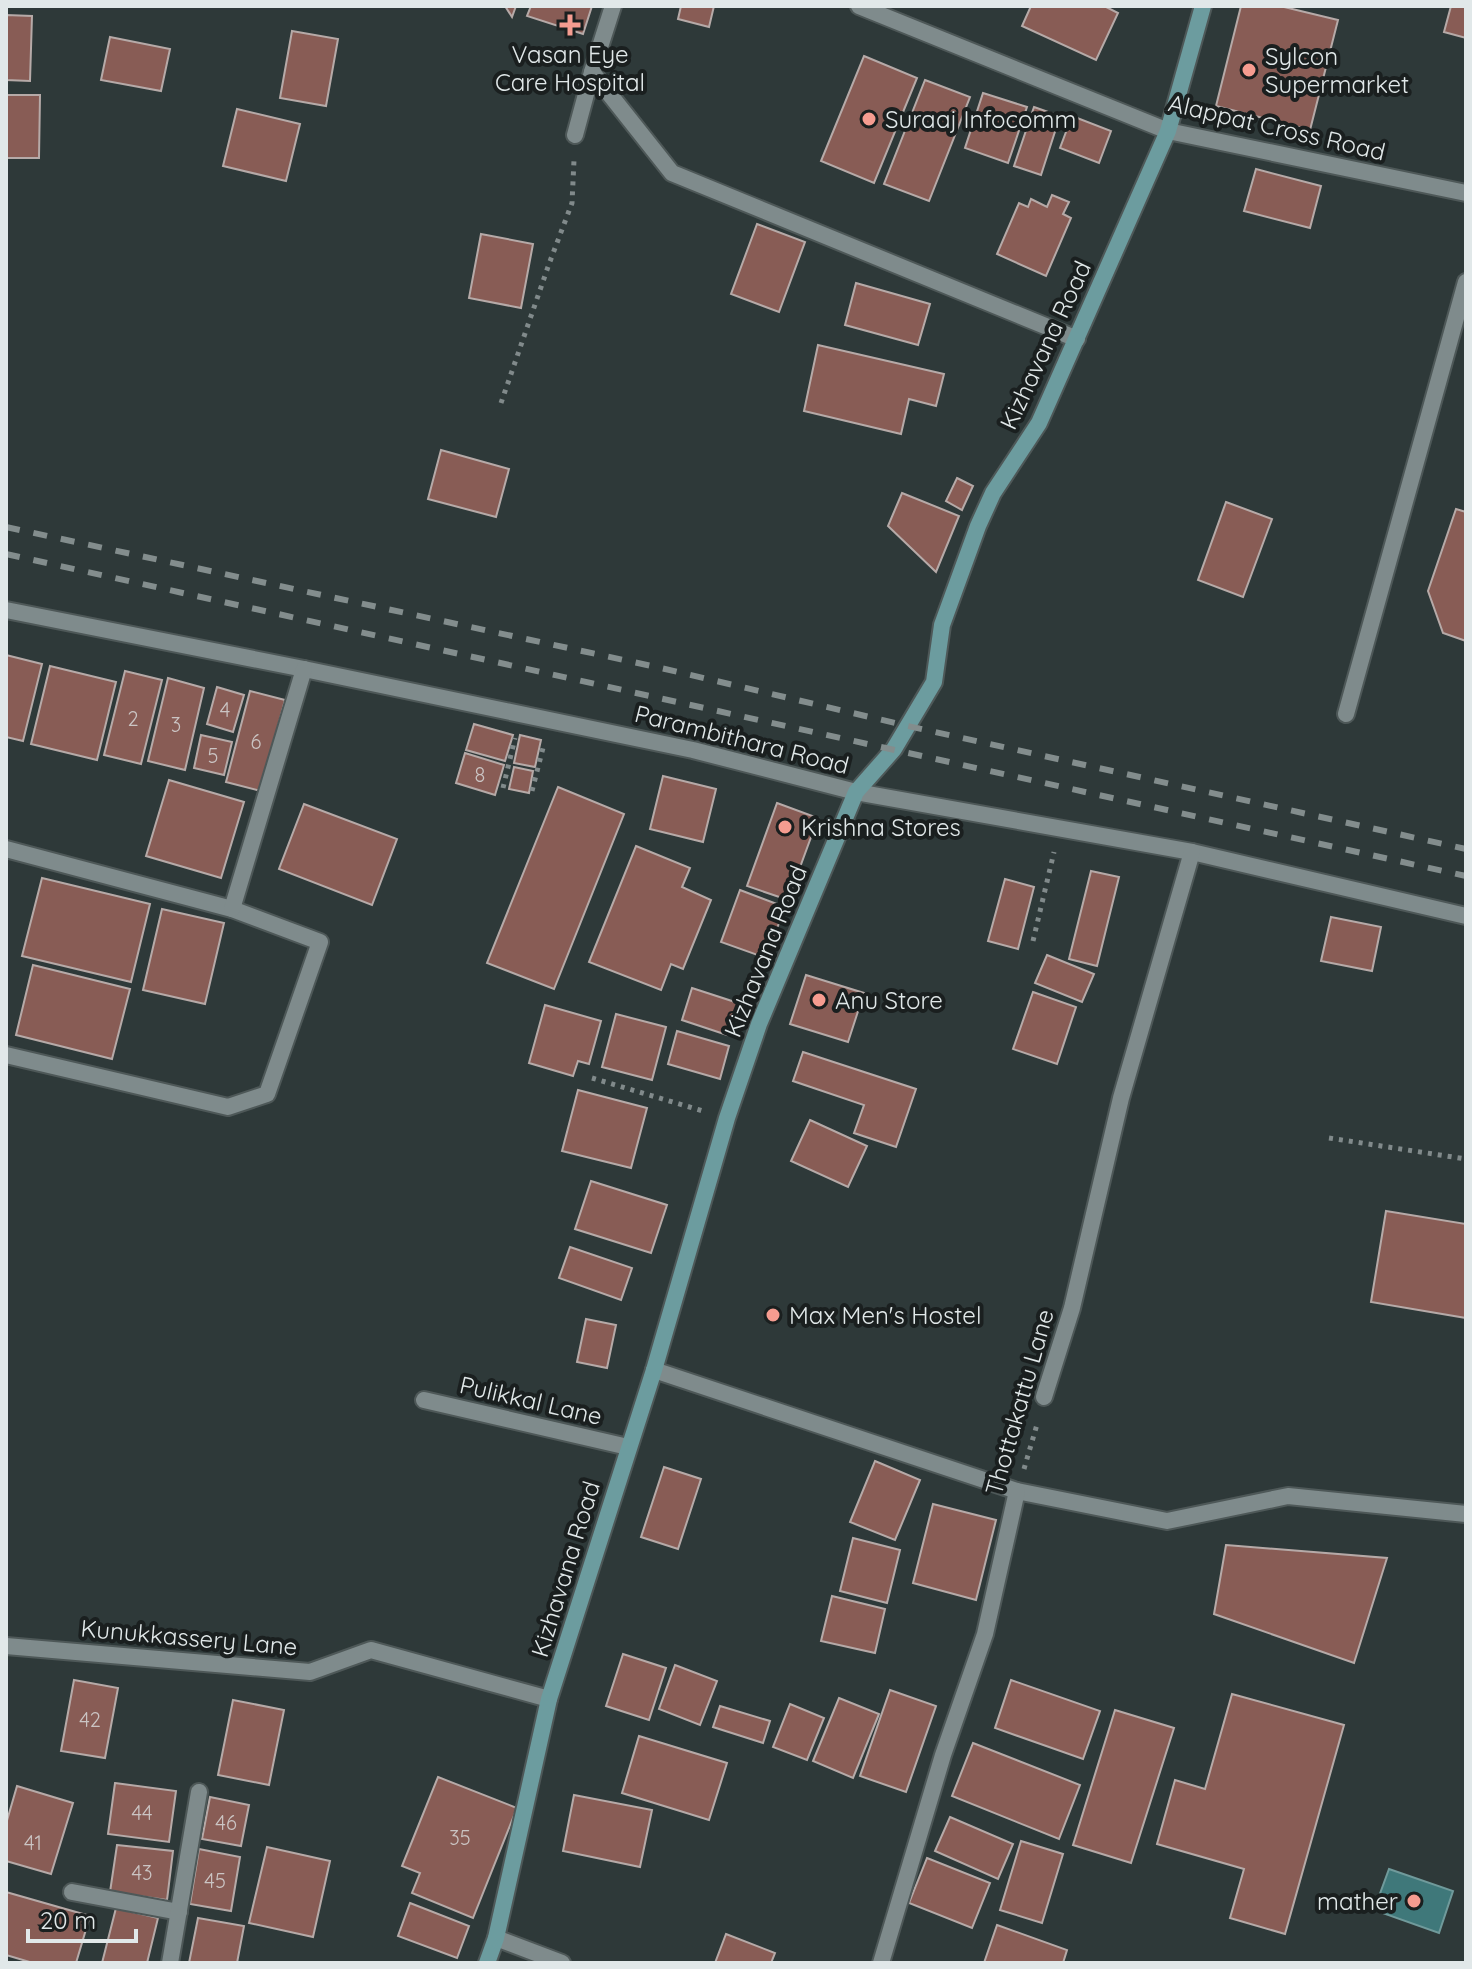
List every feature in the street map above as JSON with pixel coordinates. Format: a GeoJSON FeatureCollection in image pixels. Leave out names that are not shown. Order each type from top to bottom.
{"type":"FeatureCollection","features":[{"type":"Feature","properties":{"kind":"street"},"geometry":{"type":"LineString","coordinates":[[575,135],[613,6]]}},
{"type":"Feature","properties":{"kind":"street","name":"Alappat Cross Road"},"geometry":{"type":"LineString","coordinates":[[859,6],[1168,131],[1466,193]]}},
{"type":"Feature","properties":{"kind":"street","name":"Kizhavana Road"},"geometry":{"type":"LineString","coordinates":[[487,1963],[496,1938],[549,1699],[654,1370],[727,1118],[759,1024],[856,792],[894,749],[934,682],[942,625],[978,526],[993,493],[1039,423],[1168,131],[1203,6]]}},
{"type":"Feature","properties":{"kind":"street"},"geometry":{"type":"LineString","coordinates":[[592,72],[672,173],[1077,339]]}},
{"type":"Feature","properties":{"kind":"street"},"geometry":{"type":"LineString","coordinates":[[1346,714],[1466,282]]}},
{"type":"Feature","properties":{"kind":"street","name":"Parambithara Road"},"geometry":{"type":"LineString","coordinates":[[6,610],[693,750],[856,792],[1192,852],[1466,916]]}},
{"type":"Feature","properties":{"kind":"street"},"geometry":{"type":"LineString","coordinates":[[232,909],[304,669]]}},
{"type":"Feature","properties":{"kind":"street"},"geometry":{"type":"LineString","coordinates":[[6,849],[232,909],[320,942],[267,1094],[228,1107],[6,1055]]}},
{"type":"Feature","properties":{"kind":"street","name":"Thottakattu Lane"},"geometry":{"type":"LineString","coordinates":[[1044,1397],[1072,1308],[1121,1098],[1192,852]]}},
{"type":"Feature","properties":{"kind":"street"},"geometry":{"type":"LineString","coordinates":[[654,1370],[1017,1491],[1167,1521],[1288,1496],[1466,1514]]}},
{"type":"Feature","properties":{"kind":"street","name":"Pulikkal Lane"},"geometry":{"type":"LineString","coordinates":[[424,1400],[628,1447]]}},
{"type":"Feature","properties":{"kind":"street","name":"Thottakattu Lane"},"geometry":{"type":"LineString","coordinates":[[881,1963],[943,1755],[985,1634],[1017,1491]]}},
{"type":"Feature","properties":{"kind":"street","name":"Kunukkassery Lane"},"geometry":{"type":"LineString","coordinates":[[6,1646],[310,1672],[371,1650],[549,1699]]}},
{"type":"Feature","properties":{"kind":"street"},"geometry":{"type":"LineString","coordinates":[[170,1963],[199,1792]]}},
{"type":"Feature","properties":{"kind":"street"},"geometry":{"type":"LineString","coordinates":[[72,1892],[179,1912]]}},
{"type":"Feature","properties":{"kind":"street"},"geometry":{"type":"LineString","coordinates":[[496,1938],[562,1963]]}},
{"type":"Feature","properties":{"kind":"path"},"geometry":{"type":"LineString","coordinates":[[501,403],[572,203],[575,135]]}},
{"type":"Feature","properties":{"kind":"path"},"geometry":{"type":"LineString","coordinates":[[503,788],[520,714]]}},
{"type":"Feature","properties":{"kind":"path"},"geometry":{"type":"LineString","coordinates":[[532,791],[550,720]]}},
{"type":"Feature","properties":{"kind":"path"},"geometry":{"type":"LineString","coordinates":[[1033,941],[1059,828]]}},
{"type":"Feature","properties":{"kind":"path"},"geometry":{"type":"LineString","coordinates":[[592,1078],[727,1118]]}},
{"type":"Feature","properties":{"kind":"path"},"geometry":{"type":"LineString","coordinates":[[1329,1138],[1466,1159]]}},
{"type":"Feature","properties":{"kind":"path","name":"Thottakattu Lane"},"geometry":{"type":"LineString","coordinates":[[1017,1491],[1044,1397]]}},
{"type":"Feature","properties":{"kind":"water","name":"mather"},"geometry":{"type":"Polygon","coordinates":[[[1389,1869],[1453,1891],[1439,1933],[1374,1910],[1389,1869]]]}},
{"type":"Feature","properties":{"kind":"building"},"geometry":{"type":"Polygon","coordinates":[[[505,6],[516,6],[512,17],[505,6]]]}},
{"type":"Feature","properties":{"kind":"building","name":"Vasan Eye Care Hospital"},"geometry":{"type":"Polygon","coordinates":[[[531,6],[592,6],[583,34],[527,16],[531,6]]]}},
{"type":"Feature","properties":{"kind":"building"},"geometry":{"type":"Polygon","coordinates":[[[681,6],[714,6],[709,27],[678,19],[681,6]]]}},
{"type":"Feature","properties":{"kind":"building"},"geometry":{"type":"Polygon","coordinates":[[[1031,6],[1107,6],[1118,13],[1096,60],[1022,26],[1031,6]]]}},
{"type":"Feature","properties":{"kind":"building"},"geometry":{"type":"Polygon","coordinates":[[[1241,6],[1280,6],[1338,20],[1310,130],[1216,106],[1241,6]]]}},
{"type":"Feature","properties":{"kind":"building"},"geometry":{"type":"Polygon","coordinates":[[[1451,6],[1466,6],[1466,38],[1444,32],[1451,6]]]}},
{"type":"Feature","properties":{"kind":"building"},"geometry":{"type":"Polygon","coordinates":[[[6,15],[32,16],[30,81],[6,80],[6,15]]]}},
{"type":"Feature","properties":{"kind":"building"},"geometry":{"type":"Polygon","coordinates":[[[292,31],[338,39],[326,106],[280,98],[292,31]]]}},
{"type":"Feature","properties":{"kind":"building"},"geometry":{"type":"Polygon","coordinates":[[[110,37],[170,49],[161,91],[101,80],[110,37]]]}},
{"type":"Feature","properties":{"kind":"building","name":"Suraaj Infocomm"},"geometry":{"type":"Polygon","coordinates":[[[864,56],[917,78],[874,183],[821,161],[864,56]]]}},
{"type":"Feature","properties":{"kind":"building"},"geometry":{"type":"Polygon","coordinates":[[[925,80],[970,97],[929,201],[884,184],[925,80]]]}},
{"type":"Feature","properties":{"kind":"building"},"geometry":{"type":"Polygon","coordinates":[[[983,93],[1027,107],[1008,163],[965,148],[983,93]]]}},
{"type":"Feature","properties":{"kind":"building"},"geometry":{"type":"Polygon","coordinates":[[[6,95],[40,95],[39,158],[6,158],[6,95]]]}},
{"type":"Feature","properties":{"kind":"building"},"geometry":{"type":"Polygon","coordinates":[[[1034,107],[1060,116],[1041,175],[1014,166],[1034,107]]]}},
{"type":"Feature","properties":{"kind":"building"},"geometry":{"type":"Polygon","coordinates":[[[237,109],[300,124],[286,181],[223,166],[237,109]]]}},
{"type":"Feature","properties":{"kind":"building"},"geometry":{"type":"Polygon","coordinates":[[[1072,116],[1111,131],[1099,163],[1060,148],[1072,116]]]}},
{"type":"Feature","properties":{"kind":"building"},"geometry":{"type":"Polygon","coordinates":[[[1256,169],[1321,186],[1310,228],[1244,211],[1256,169]]]}},
{"type":"Feature","properties":{"kind":"building"},"geometry":{"type":"Polygon","coordinates":[[[1052,195],[1069,202],[1063,214],[1071,218],[1046,276],[997,254],[1019,203],[1028,207],[1031,199],[1047,207],[1052,195]]]}},
{"type":"Feature","properties":{"kind":"building"},"geometry":{"type":"Polygon","coordinates":[[[757,224],[805,242],[779,312],[731,294],[757,224]]]}},
{"type":"Feature","properties":{"kind":"building"},"geometry":{"type":"Polygon","coordinates":[[[481,234],[533,244],[521,308],[469,298],[481,234]]]}},
{"type":"Feature","properties":{"kind":"building"},"geometry":{"type":"Polygon","coordinates":[[[856,283],[930,304],[918,345],[845,325],[856,283]]]}},
{"type":"Feature","properties":{"kind":"building"},"geometry":{"type":"Polygon","coordinates":[[[818,345],[944,374],[936,406],[909,399],[901,434],[804,411],[818,345]]]}},
{"type":"Feature","properties":{"kind":"building"},"geometry":{"type":"Polygon","coordinates":[[[441,450],[509,469],[496,517],[428,499],[441,450]]]}},
{"type":"Feature","properties":{"kind":"building"},"geometry":{"type":"Polygon","coordinates":[[[957,478],[973,486],[962,510],[946,501],[957,478]]]}},
{"type":"Feature","properties":{"kind":"building"},"geometry":{"type":"Polygon","coordinates":[[[902,493],[959,516],[936,572],[888,526],[902,493]]]}},
{"type":"Feature","properties":{"kind":"building"},"geometry":{"type":"Polygon","coordinates":[[[1226,502],[1272,519],[1243,597],[1198,580],[1226,502]]]}},
{"type":"Feature","properties":{"kind":"building"},"geometry":{"type":"Polygon","coordinates":[[[1456,509],[1466,512],[1466,641],[1443,633],[1428,591],[1456,509]]]}},
{"type":"Feature","properties":{"kind":"building"},"geometry":{"type":"Polygon","coordinates":[[[6,655],[42,664],[23,741],[6,737],[6,655]]]}},
{"type":"Feature","properties":{"kind":"building"},"geometry":{"type":"Polygon","coordinates":[[[50,666],[116,682],[97,760],[31,744],[50,666]]]}},
{"type":"Feature","properties":{"kind":"building"},"geometry":{"type":"Polygon","coordinates":[[[125,671],[162,680],[141,764],[104,755],[125,671]]]}},
{"type":"Feature","properties":{"kind":"building"},"geometry":{"type":"Polygon","coordinates":[[[168,678],[204,688],[185,770],[148,761],[168,678]]]}},
{"type":"Feature","properties":{"kind":"building"},"geometry":{"type":"Polygon","coordinates":[[[217,687],[244,695],[233,732],[207,724],[217,687]]]}},
{"type":"Feature","properties":{"kind":"building"},"geometry":{"type":"Polygon","coordinates":[[[250,691],[285,700],[261,791],[226,782],[250,691]]]}},
{"type":"Feature","properties":{"kind":"building"},"geometry":{"type":"Polygon","coordinates":[[[474,724],[513,735],[505,761],[466,750],[474,724]]]}},
{"type":"Feature","properties":{"kind":"building"},"geometry":{"type":"Polygon","coordinates":[[[201,735],[232,742],[224,775],[194,768],[201,735]]]}},
{"type":"Feature","properties":{"kind":"building"},"geometry":{"type":"Polygon","coordinates":[[[520,735],[541,740],[535,767],[514,763],[520,735]]]}},
{"type":"Feature","properties":{"kind":"building"},"geometry":{"type":"Polygon","coordinates":[[[465,753],[504,765],[495,795],[456,783],[465,753]]]}},
{"type":"Feature","properties":{"kind":"building"},"geometry":{"type":"Polygon","coordinates":[[[514,767],[533,771],[529,793],[509,789],[514,767]]]}},
{"type":"Feature","properties":{"kind":"building"},"geometry":{"type":"Polygon","coordinates":[[[663,776],[716,789],[703,842],[650,829],[663,776]]]}},
{"type":"Feature","properties":{"kind":"building"},"geometry":{"type":"Polygon","coordinates":[[[169,780],[244,802],[221,878],[146,856],[169,780]]]}},
{"type":"Feature","properties":{"kind":"building"},"geometry":{"type":"Polygon","coordinates":[[[558,787],[624,814],[554,989],[487,963],[558,787]]]}},
{"type":"Feature","properties":{"kind":"building"},"geometry":{"type":"Polygon","coordinates":[[[777,803],[818,818],[788,900],[747,886],[777,803]]]}},
{"type":"Feature","properties":{"kind":"building"},"geometry":{"type":"Polygon","coordinates":[[[304,804],[397,839],[372,905],[279,869],[304,804]]]}},
{"type":"Feature","properties":{"kind":"building"},"geometry":{"type":"Polygon","coordinates":[[[636,846],[690,868],[682,887],[711,900],[683,969],[671,964],[661,990],[589,962],[636,846]]]}},
{"type":"Feature","properties":{"kind":"building"},"geometry":{"type":"Polygon","coordinates":[[[1091,871],[1119,877],[1097,966],[1069,959],[1091,871]]]}},
{"type":"Feature","properties":{"kind":"building"},"geometry":{"type":"Polygon","coordinates":[[[42,878],[150,904],[131,982],[22,956],[42,878]]]}},
{"type":"Feature","properties":{"kind":"building"},"geometry":{"type":"Polygon","coordinates":[[[1005,879],[1034,887],[1018,949],[988,941],[1005,879]]]}},
{"type":"Feature","properties":{"kind":"building"},"geometry":{"type":"Polygon","coordinates":[[[740,890],[785,907],[766,958],[721,942],[740,890]]]}},
{"type":"Feature","properties":{"kind":"building"},"geometry":{"type":"Polygon","coordinates":[[[162,909],[224,923],[205,1004],[143,990],[162,909]]]}},
{"type":"Feature","properties":{"kind":"building"},"geometry":{"type":"Polygon","coordinates":[[[1331,917],[1381,927],[1372,971],[1321,961],[1331,917]]]}},
{"type":"Feature","properties":{"kind":"building"},"geometry":{"type":"Polygon","coordinates":[[[1047,955],[1094,974],[1082,1002],[1035,983],[1047,955]]]}},
{"type":"Feature","properties":{"kind":"building"},"geometry":{"type":"Polygon","coordinates":[[[33,965],[130,989],[112,1059],[16,1035],[33,965]]]}},
{"type":"Feature","properties":{"kind":"building"},"geometry":{"type":"Polygon","coordinates":[[[806,975],[864,993],[848,1042],[790,1024],[806,975]]]}},
{"type":"Feature","properties":{"kind":"building"},"geometry":{"type":"Polygon","coordinates":[[[692,988],[738,1003],[727,1035],[682,1020],[692,988]]]}},
{"type":"Feature","properties":{"kind":"building"},"geometry":{"type":"Polygon","coordinates":[[[1033,992],[1076,1007],[1057,1064],[1013,1049],[1033,992]]]}},
{"type":"Feature","properties":{"kind":"building"},"geometry":{"type":"Polygon","coordinates":[[[545,1005],[601,1021],[589,1064],[578,1061],[573,1076],[529,1063],[545,1005]]]}},
{"type":"Feature","properties":{"kind":"building"},"geometry":{"type":"Polygon","coordinates":[[[616,1014],[666,1027],[652,1080],[602,1067],[616,1014]]]}},
{"type":"Feature","properties":{"kind":"building"},"geometry":{"type":"Polygon","coordinates":[[[677,1031],[729,1046],[720,1079],[668,1064],[677,1031]]]}},
{"type":"Feature","properties":{"kind":"building"},"geometry":{"type":"Polygon","coordinates":[[[803,1052],[916,1089],[896,1147],[854,1133],[864,1105],[793,1081],[803,1052]]]}},
{"type":"Feature","properties":{"kind":"building"},"geometry":{"type":"Polygon","coordinates":[[[578,1090],[647,1108],[631,1168],[562,1151],[578,1090]]]}},
{"type":"Feature","properties":{"kind":"building"},"geometry":{"type":"Polygon","coordinates":[[[810,1120],[867,1146],[848,1187],[791,1161],[810,1120]]]}},
{"type":"Feature","properties":{"kind":"building"},"geometry":{"type":"Polygon","coordinates":[[[591,1181],[667,1205],[651,1253],[575,1229],[591,1181]]]}},
{"type":"Feature","properties":{"kind":"building"},"geometry":{"type":"Polygon","coordinates":[[[1386,1211],[1466,1224],[1466,1318],[1371,1302],[1386,1211]]]}},
{"type":"Feature","properties":{"kind":"building"},"geometry":{"type":"Polygon","coordinates":[[[570,1247],[632,1268],[621,1300],[559,1278],[570,1247]]]}},
{"type":"Feature","properties":{"kind":"building"},"geometry":{"type":"Polygon","coordinates":[[[586,1319],[616,1325],[607,1368],[577,1362],[586,1319]]]}},
{"type":"Feature","properties":{"kind":"building"},"geometry":{"type":"Polygon","coordinates":[[[875,1461],[920,1480],[895,1540],[850,1522],[875,1461]]]}},
{"type":"Feature","properties":{"kind":"building"},"geometry":{"type":"Polygon","coordinates":[[[664,1467],[701,1479],[678,1549],[641,1537],[664,1467]]]}},
{"type":"Feature","properties":{"kind":"building"},"geometry":{"type":"Polygon","coordinates":[[[933,1504],[996,1520],[976,1600],[913,1583],[933,1504]]]}},
{"type":"Feature","properties":{"kind":"building"},"geometry":{"type":"Polygon","coordinates":[[[853,1538],[900,1550],[887,1603],[840,1591],[853,1538]]]}},
{"type":"Feature","properties":{"kind":"building"},"geometry":{"type":"Polygon","coordinates":[[[1226,1545],[1387,1558],[1354,1663],[1214,1614],[1226,1545]]]}},
{"type":"Feature","properties":{"kind":"building"},"geometry":{"type":"Polygon","coordinates":[[[832,1596],[885,1609],[875,1653],[821,1641],[832,1596]]]}},
{"type":"Feature","properties":{"kind":"building"},"geometry":{"type":"Polygon","coordinates":[[[623,1654],[666,1668],[649,1720],[606,1706],[623,1654]]]}},
{"type":"Feature","properties":{"kind":"building"},"geometry":{"type":"Polygon","coordinates":[[[675,1665],[717,1681],[700,1725],[659,1709],[675,1665]]]}},
{"type":"Feature","properties":{"kind":"building"},"geometry":{"type":"Polygon","coordinates":[[[74,1680],[118,1688],[105,1758],[61,1751],[74,1680]]]}},
{"type":"Feature","properties":{"kind":"building"},"geometry":{"type":"Polygon","coordinates":[[[1011,1680],[1100,1711],[1083,1759],[995,1728],[1011,1680]]]}},
{"type":"Feature","properties":{"kind":"building"},"geometry":{"type":"Polygon","coordinates":[[[890,1690],[936,1706],[906,1792],[860,1776],[890,1690]]]}},
{"type":"Feature","properties":{"kind":"building"},"geometry":{"type":"Polygon","coordinates":[[[1232,1694],[1344,1725],[1285,1934],[1230,1918],[1244,1869],[1157,1844],[1175,1780],[1205,1789],[1232,1694]]]}},
{"type":"Feature","properties":{"kind":"building"},"geometry":{"type":"Polygon","coordinates":[[[839,1698],[879,1714],[853,1778],[813,1761],[839,1698]]]}},
{"type":"Feature","properties":{"kind":"building"},"geometry":{"type":"Polygon","coordinates":[[[233,1700],[284,1710],[269,1785],[218,1775],[233,1700]]]}},
{"type":"Feature","properties":{"kind":"building"},"geometry":{"type":"Polygon","coordinates":[[[790,1704],[824,1718],[807,1760],[773,1747],[790,1704]]]}},
{"type":"Feature","properties":{"kind":"building"},"geometry":{"type":"Polygon","coordinates":[[[720,1706],[770,1721],[763,1743],[713,1727],[720,1706]]]}},
{"type":"Feature","properties":{"kind":"building"},"geometry":{"type":"Polygon","coordinates":[[[1115,1710],[1174,1728],[1131,1863],[1073,1845],[1115,1710]]]}},
{"type":"Feature","properties":{"kind":"building"},"geometry":{"type":"Polygon","coordinates":[[[639,1736],[727,1763],[709,1820],[622,1793],[639,1736]]]}},
{"type":"Feature","properties":{"kind":"building"},"geometry":{"type":"Polygon","coordinates":[[[973,1743],[1080,1785],[1059,1839],[952,1796],[973,1743]]]}},
{"type":"Feature","properties":{"kind":"building"},"geometry":{"type":"Polygon","coordinates":[[[438,1777],[517,1808],[473,1918],[412,1893],[420,1873],[402,1866],[438,1777]]]}},
{"type":"Feature","properties":{"kind":"building"},"geometry":{"type":"Polygon","coordinates":[[[115,1783],[176,1791],[169,1842],[108,1834],[115,1783]]]}},
{"type":"Feature","properties":{"kind":"building"},"geometry":{"type":"Polygon","coordinates":[[[17,1786],[73,1803],[51,1874],[6,1861],[6,1824],[17,1786]]]}},
{"type":"Feature","properties":{"kind":"building"},"geometry":{"type":"Polygon","coordinates":[[[574,1795],[652,1810],[640,1867],[563,1851],[574,1795]]]}},
{"type":"Feature","properties":{"kind":"building"},"geometry":{"type":"Polygon","coordinates":[[[210,1797],[249,1805],[241,1846],[202,1839],[210,1797]]]}},
{"type":"Feature","properties":{"kind":"building"},"geometry":{"type":"Polygon","coordinates":[[[950,1817],[1013,1844],[998,1879],[935,1851],[950,1817]]]}},
{"type":"Feature","properties":{"kind":"building"},"geometry":{"type":"Polygon","coordinates":[[[1021,1841],[1063,1854],[1042,1923],[1000,1910],[1021,1841]]]}},
{"type":"Feature","properties":{"kind":"building"},"geometry":{"type":"Polygon","coordinates":[[[117,1845],[173,1851],[167,1900],[110,1892],[117,1845]]]}},
{"type":"Feature","properties":{"kind":"building"},"geometry":{"type":"Polygon","coordinates":[[[267,1847],[330,1861],[313,1937],[249,1923],[267,1847]]]}},
{"type":"Feature","properties":{"kind":"building"},"geometry":{"type":"Polygon","coordinates":[[[199,1849],[240,1857],[231,1911],[190,1904],[199,1849]]]}},
{"type":"Feature","properties":{"kind":"building"},"geometry":{"type":"Polygon","coordinates":[[[927,1858],[990,1883],[972,1928],[909,1903],[927,1858]]]}},
{"type":"Feature","properties":{"kind":"building"},"geometry":{"type":"Polygon","coordinates":[[[6,1892],[90,1916],[76,1963],[33,1963],[6,1955],[6,1892]]]}},
{"type":"Feature","properties":{"kind":"building"},"geometry":{"type":"Polygon","coordinates":[[[410,1903],[469,1926],[457,1958],[398,1936],[410,1903]]]}},
{"type":"Feature","properties":{"kind":"building"},"geometry":{"type":"Polygon","coordinates":[[[116,1908],[158,1918],[147,1963],[102,1963],[116,1908]]]}},
{"type":"Feature","properties":{"kind":"building"},"geometry":{"type":"Polygon","coordinates":[[[198,1918],[244,1926],[237,1963],[189,1963],[198,1918]]]}},
{"type":"Feature","properties":{"kind":"building"},"geometry":{"type":"Polygon","coordinates":[[[997,1925],[1067,1950],[1063,1963],[984,1963],[997,1925]]]}},
{"type":"Feature","properties":{"kind":"building"},"geometry":{"type":"Polygon","coordinates":[[[726,1934],[775,1953],[771,1963],[715,1963],[726,1934]]]}},
{"type":"Feature","properties":{"kind":"railway"},"geometry":{"type":"LineString","coordinates":[[6,527],[661,668],[908,726],[1466,849]]}},
{"type":"Feature","properties":{"kind":"railway"},"geometry":{"type":"LineString","coordinates":[[6,554],[1466,876]]}},
{"type":"Feature","properties":{"kind":"place","name":"Vasan Eye Care Hospital"},"geometry":{"type":"Point","coordinates":[570,25]}},
{"type":"Feature","properties":{"kind":"place","name":"Sylcon Supermarket"},"geometry":{"type":"Point","coordinates":[1249,70]}},
{"type":"Feature","properties":{"kind":"place","name":"Suraaj Infocomm"},"geometry":{"type":"Point","coordinates":[869,119]}},
{"type":"Feature","properties":{"kind":"place","name":"Krishna Stores"},"geometry":{"type":"Point","coordinates":[785,827]}},
{"type":"Feature","properties":{"kind":"place","name":"Anu Store"},"geometry":{"type":"Point","coordinates":[819,1000]}},
{"type":"Feature","properties":{"kind":"place","name":"Max Men's Hostel"},"geometry":{"type":"Point","coordinates":[773,1315]}},
{"type":"Feature","properties":{"kind":"place","name":"mather"},"geometry":{"type":"Point","coordinates":[1414,1901]}}]}
